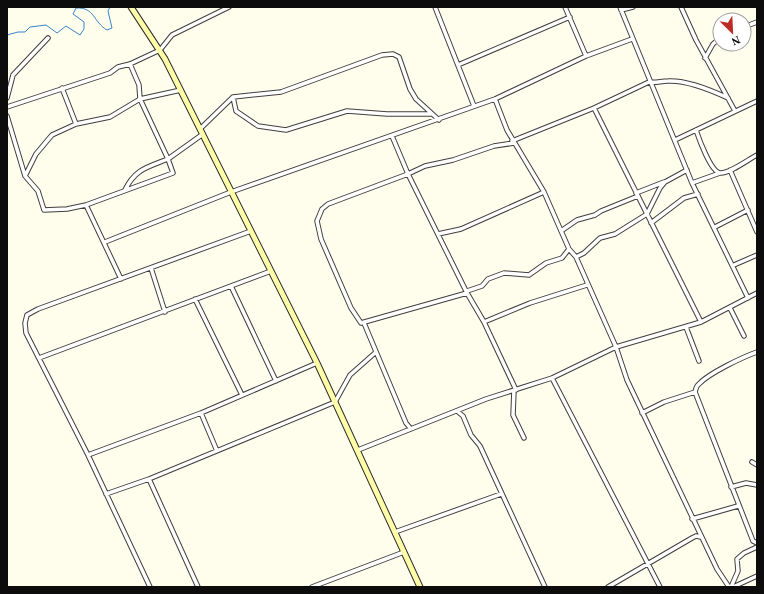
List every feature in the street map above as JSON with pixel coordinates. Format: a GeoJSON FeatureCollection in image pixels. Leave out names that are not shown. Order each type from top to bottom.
{"type":"FeatureCollection","features":[{"type":"Feature","properties":{"kind":"street"},"geometry":{"type":"LineString","coordinates":[[131,7],[160,50],[204,134],[231,192],[317,363],[420,587]]}},
{"type":"Feature","properties":{"kind":"street"},"geometry":{"type":"LineString","coordinates":[[7,107],[130,64],[160,50],[172,35],[229,7]]}},
{"type":"Feature","properties":{"kind":"street"},"geometry":{"type":"LineString","coordinates":[[435,7],[474,106]]}},
{"type":"Feature","properties":{"kind":"street"},"geometry":{"type":"LineString","coordinates":[[565,7],[586,56]]}},
{"type":"Feature","properties":{"kind":"street"},"geometry":{"type":"LineString","coordinates":[[633,7],[620,9],[692,183],[734,265],[748,298]]}},
{"type":"Feature","properties":{"kind":"street"},"geometry":{"type":"LineString","coordinates":[[681,7],[705,58],[734,111]]}},
{"type":"Feature","properties":{"kind":"street"},"geometry":{"type":"LineString","coordinates":[[458,65],[570,17]]}},
{"type":"Feature","properties":{"kind":"street"},"geometry":{"type":"LineString","coordinates":[[7,98],[13,75],[48,38]]}},
{"type":"Feature","properties":{"kind":"street"},"geometry":{"type":"LineString","coordinates":[[104,242],[231,192],[439,120],[495,99],[586,56],[632,38]]}},
{"type":"Feature","properties":{"kind":"street"},"geometry":{"type":"LineString","coordinates":[[705,58],[712,46]]}},
{"type":"Feature","properties":{"kind":"street"},"geometry":{"type":"LineString","coordinates":[[200,128],[233,97],[281,92],[382,55],[393,54],[396,55],[401,62],[410,89],[416,99],[430,114],[439,120]]}},
{"type":"Feature","properties":{"kind":"street"},"geometry":{"type":"LineString","coordinates":[[7,116],[25,176],[38,191],[44,210],[67,209],[86,205],[173,173],[140,99],[139,85],[130,64]]}},
{"type":"Feature","properties":{"kind":"street"},"geometry":{"type":"LineString","coordinates":[[569,249],[562,258],[546,263],[529,274],[504,272],[488,279],[482,286],[467,292],[364,323],[357,320],[339,281],[318,228],[318,215],[322,209],[334,201],[408,174],[425,166],[453,160],[494,146],[513,142],[594,108],[649,82],[659,83],[668,81],[707,88],[728,98]]}},
{"type":"Feature","properties":{"kind":"street"},"geometry":{"type":"LineString","coordinates":[[62,88],[76,124]]}},
{"type":"Feature","properties":{"kind":"street"},"geometry":{"type":"LineString","coordinates":[[25,176],[36,154],[52,135],[76,124],[110,117],[140,99],[181,90]]}},
{"type":"Feature","properties":{"kind":"street"},"geometry":{"type":"LineString","coordinates":[[233,97],[236,111],[258,126],[286,130],[346,111],[387,114],[430,114]]}},
{"type":"Feature","properties":{"kind":"street"},"geometry":{"type":"LineString","coordinates":[[495,99],[513,142],[544,192],[569,249],[576,257],[587,285],[616,347],[627,380],[642,414],[666,460],[692,519],[717,569],[731,587]]}},
{"type":"Feature","properties":{"kind":"street"},"geometry":{"type":"LineString","coordinates":[[675,140],[757,101]]}},
{"type":"Feature","properties":{"kind":"street"},"geometry":{"type":"LineString","coordinates":[[594,108],[701,322]]}},
{"type":"Feature","properties":{"kind":"street"},"geometry":{"type":"LineString","coordinates":[[696,130],[711,166],[720,173]]}},
{"type":"Feature","properties":{"kind":"street"},"geometry":{"type":"LineString","coordinates":[[125,190],[131,178],[143,169],[168,159],[204,134]]}},
{"type":"Feature","properties":{"kind":"street"},"geometry":{"type":"LineString","coordinates":[[392,136],[408,174],[467,292],[484,322],[515,390],[513,416],[524,438]]}},
{"type":"Feature","properties":{"kind":"street"},"geometry":{"type":"LineString","coordinates":[[692,183],[730,170],[757,155]]}},
{"type":"Feature","properties":{"kind":"street"},"geometry":{"type":"LineString","coordinates":[[561,231],[576,220],[595,215],[687,170]]}},
{"type":"Feature","properties":{"kind":"street"},"geometry":{"type":"LineString","coordinates":[[730,170],[757,232]]}},
{"type":"Feature","properties":{"kind":"street"},"geometry":{"type":"LineString","coordinates":[[576,257],[584,253],[600,238],[615,234],[647,214],[660,188],[665,182]]}},
{"type":"Feature","properties":{"kind":"street"},"geometry":{"type":"LineString","coordinates":[[438,234],[461,229],[544,192]]}},
{"type":"Feature","properties":{"kind":"street"},"geometry":{"type":"LineString","coordinates":[[651,223],[684,198],[698,194]]}},
{"type":"Feature","properties":{"kind":"street"},"geometry":{"type":"LineString","coordinates":[[86,205],[121,279]]}},
{"type":"Feature","properties":{"kind":"street"},"geometry":{"type":"LineString","coordinates":[[715,227],[748,210]]}},
{"type":"Feature","properties":{"kind":"street"},"geometry":{"type":"LineString","coordinates":[[150,587],[88,455],[26,333],[25,323],[27,315],[251,231]]}},
{"type":"Feature","properties":{"kind":"street"},"geometry":{"type":"LineString","coordinates":[[734,265],[757,255]]}},
{"type":"Feature","properties":{"kind":"street"},"geometry":{"type":"LineString","coordinates":[[151,268],[165,312]]}},
{"type":"Feature","properties":{"kind":"street"},"geometry":{"type":"LineString","coordinates":[[39,358],[271,271]]}},
{"type":"Feature","properties":{"kind":"street"},"geometry":{"type":"LineString","coordinates":[[484,322],[530,303],[587,285]]}},
{"type":"Feature","properties":{"kind":"street"},"geometry":{"type":"LineString","coordinates":[[232,286],[276,381]]}},
{"type":"Feature","properties":{"kind":"street"},"geometry":{"type":"LineString","coordinates":[[358,450],[486,399],[552,378],[616,347],[701,322],[757,294]]}},
{"type":"Feature","properties":{"kind":"street"},"geometry":{"type":"LineString","coordinates":[[195,299],[242,395]]}},
{"type":"Feature","properties":{"kind":"street"},"geometry":{"type":"LineString","coordinates":[[730,308],[744,336]]}},
{"type":"Feature","properties":{"kind":"street"},"geometry":{"type":"LineString","coordinates":[[364,323],[406,424],[411,429]]}},
{"type":"Feature","properties":{"kind":"street"},"geometry":{"type":"LineString","coordinates":[[686,327],[699,360]]}},
{"type":"Feature","properties":{"kind":"street"},"geometry":{"type":"LineString","coordinates":[[106,494],[217,451],[335,402],[350,375],[376,352]]}},
{"type":"Feature","properties":{"kind":"street"},"geometry":{"type":"LineString","coordinates":[[757,352],[738,359],[708,377],[697,384],[694,392],[738,506],[753,541],[757,543]]}},
{"type":"Feature","properties":{"kind":"street"},"geometry":{"type":"LineString","coordinates":[[88,455],[201,413],[317,363]]}},
{"type":"Feature","properties":{"kind":"street"},"geometry":{"type":"LineString","coordinates":[[552,378],[660,587]]}},
{"type":"Feature","properties":{"kind":"street"},"geometry":{"type":"LineString","coordinates":[[642,414],[664,402],[694,392]]}},
{"type":"Feature","properties":{"kind":"street"},"geometry":{"type":"LineString","coordinates":[[457,411],[463,416],[471,435],[480,446],[545,587]]}},
{"type":"Feature","properties":{"kind":"street"},"geometry":{"type":"LineString","coordinates":[[201,413],[217,451]]}},
{"type":"Feature","properties":{"kind":"street"},"geometry":{"type":"LineString","coordinates":[[752,462],[757,465]]}},
{"type":"Feature","properties":{"kind":"street"},"geometry":{"type":"LineString","coordinates":[[149,478],[198,587]]}},
{"type":"Feature","properties":{"kind":"street"},"geometry":{"type":"LineString","coordinates":[[731,487],[746,483],[757,485]]}},
{"type":"Feature","properties":{"kind":"street"},"geometry":{"type":"LineString","coordinates":[[395,532],[501,494]]}},
{"type":"Feature","properties":{"kind":"street"},"geometry":{"type":"LineString","coordinates":[[692,519],[738,506]]}},
{"type":"Feature","properties":{"kind":"street"},"geometry":{"type":"LineString","coordinates":[[608,587],[692,538],[696,536],[701,537]]}},
{"type":"Feature","properties":{"kind":"street"},"geometry":{"type":"LineString","coordinates":[[731,587],[738,571],[737,559],[744,553],[757,547]]}},
{"type":"Feature","properties":{"kind":"street"},"geometry":{"type":"LineString","coordinates":[[312,587],[404,552]]}},
{"type":"Feature","properties":{"kind":"street"},"geometry":{"type":"LineString","coordinates":[[731,587],[756,578]]}},
{"type":"Feature","properties":{"kind":"waterway"},"geometry":{"type":"LineString","coordinates":[[7,35],[25,32],[30,27],[46,25],[57,33],[66,26],[80,35],[84,29],[84,22],[73,14],[76,8],[82,8],[90,12],[102,27],[107,30],[112,28],[108,11],[110,7]]}}]}
